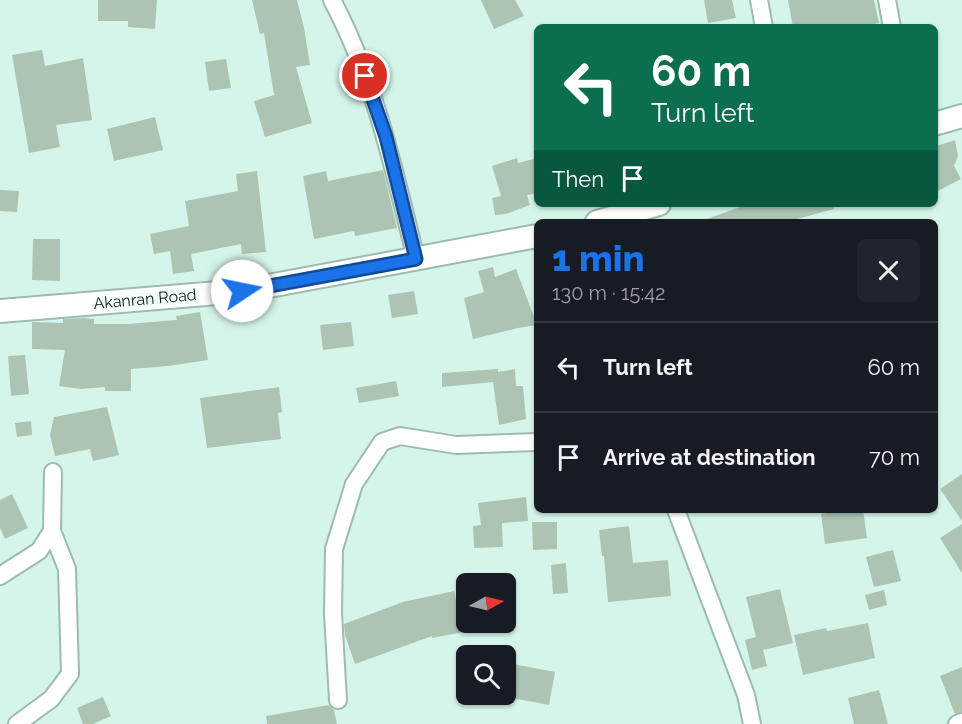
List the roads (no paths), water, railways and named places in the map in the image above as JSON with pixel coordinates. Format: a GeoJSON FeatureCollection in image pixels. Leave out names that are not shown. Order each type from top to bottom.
{"type":"FeatureCollection","features":[{"type":"Feature","properties":{"kind":"main road"},"geometry":{"type":"LineString","coordinates":[[938,123],[962,116]]}},
{"type":"Feature","properties":{"kind":"main road"},"geometry":{"type":"LineString","coordinates":[[607,219],[649,207]]}},
{"type":"Feature","properties":{"kind":"main road","name":"Akanran Road"},"geometry":{"type":"LineString","coordinates":[[0,311],[242,291],[534,237]]}},
{"type":"Feature","properties":{"kind":"street"},"geometry":{"type":"LineString","coordinates":[[332,0],[351,36],[386,137],[416,259]]}},
{"type":"Feature","properties":{"kind":"street"},"geometry":{"type":"LineString","coordinates":[[759,0],[763,24]]}},
{"type":"Feature","properties":{"kind":"street"},"geometry":{"type":"LineString","coordinates":[[887,0],[891,24]]}},
{"type":"Feature","properties":{"kind":"street"},"geometry":{"type":"LineString","coordinates":[[339,700],[333,614],[334,549],[354,484],[382,442],[400,436],[456,445],[534,442]]}},
{"type":"Feature","properties":{"kind":"street"},"geometry":{"type":"LineString","coordinates":[[17,724],[51,699],[70,674],[67,569],[52,531],[52,472]]}},
{"type":"Feature","properties":{"kind":"street"},"geometry":{"type":"LineString","coordinates":[[677,513],[746,695],[752,724]]}},
{"type":"Feature","properties":{"kind":"street"},"geometry":{"type":"LineString","coordinates":[[0,576],[39,551],[52,531]]}},
{"type":"Feature","properties":{"kind":"street"},"geometry":{"type":"LineString","coordinates":[[957,724],[962,722]]}}]}
